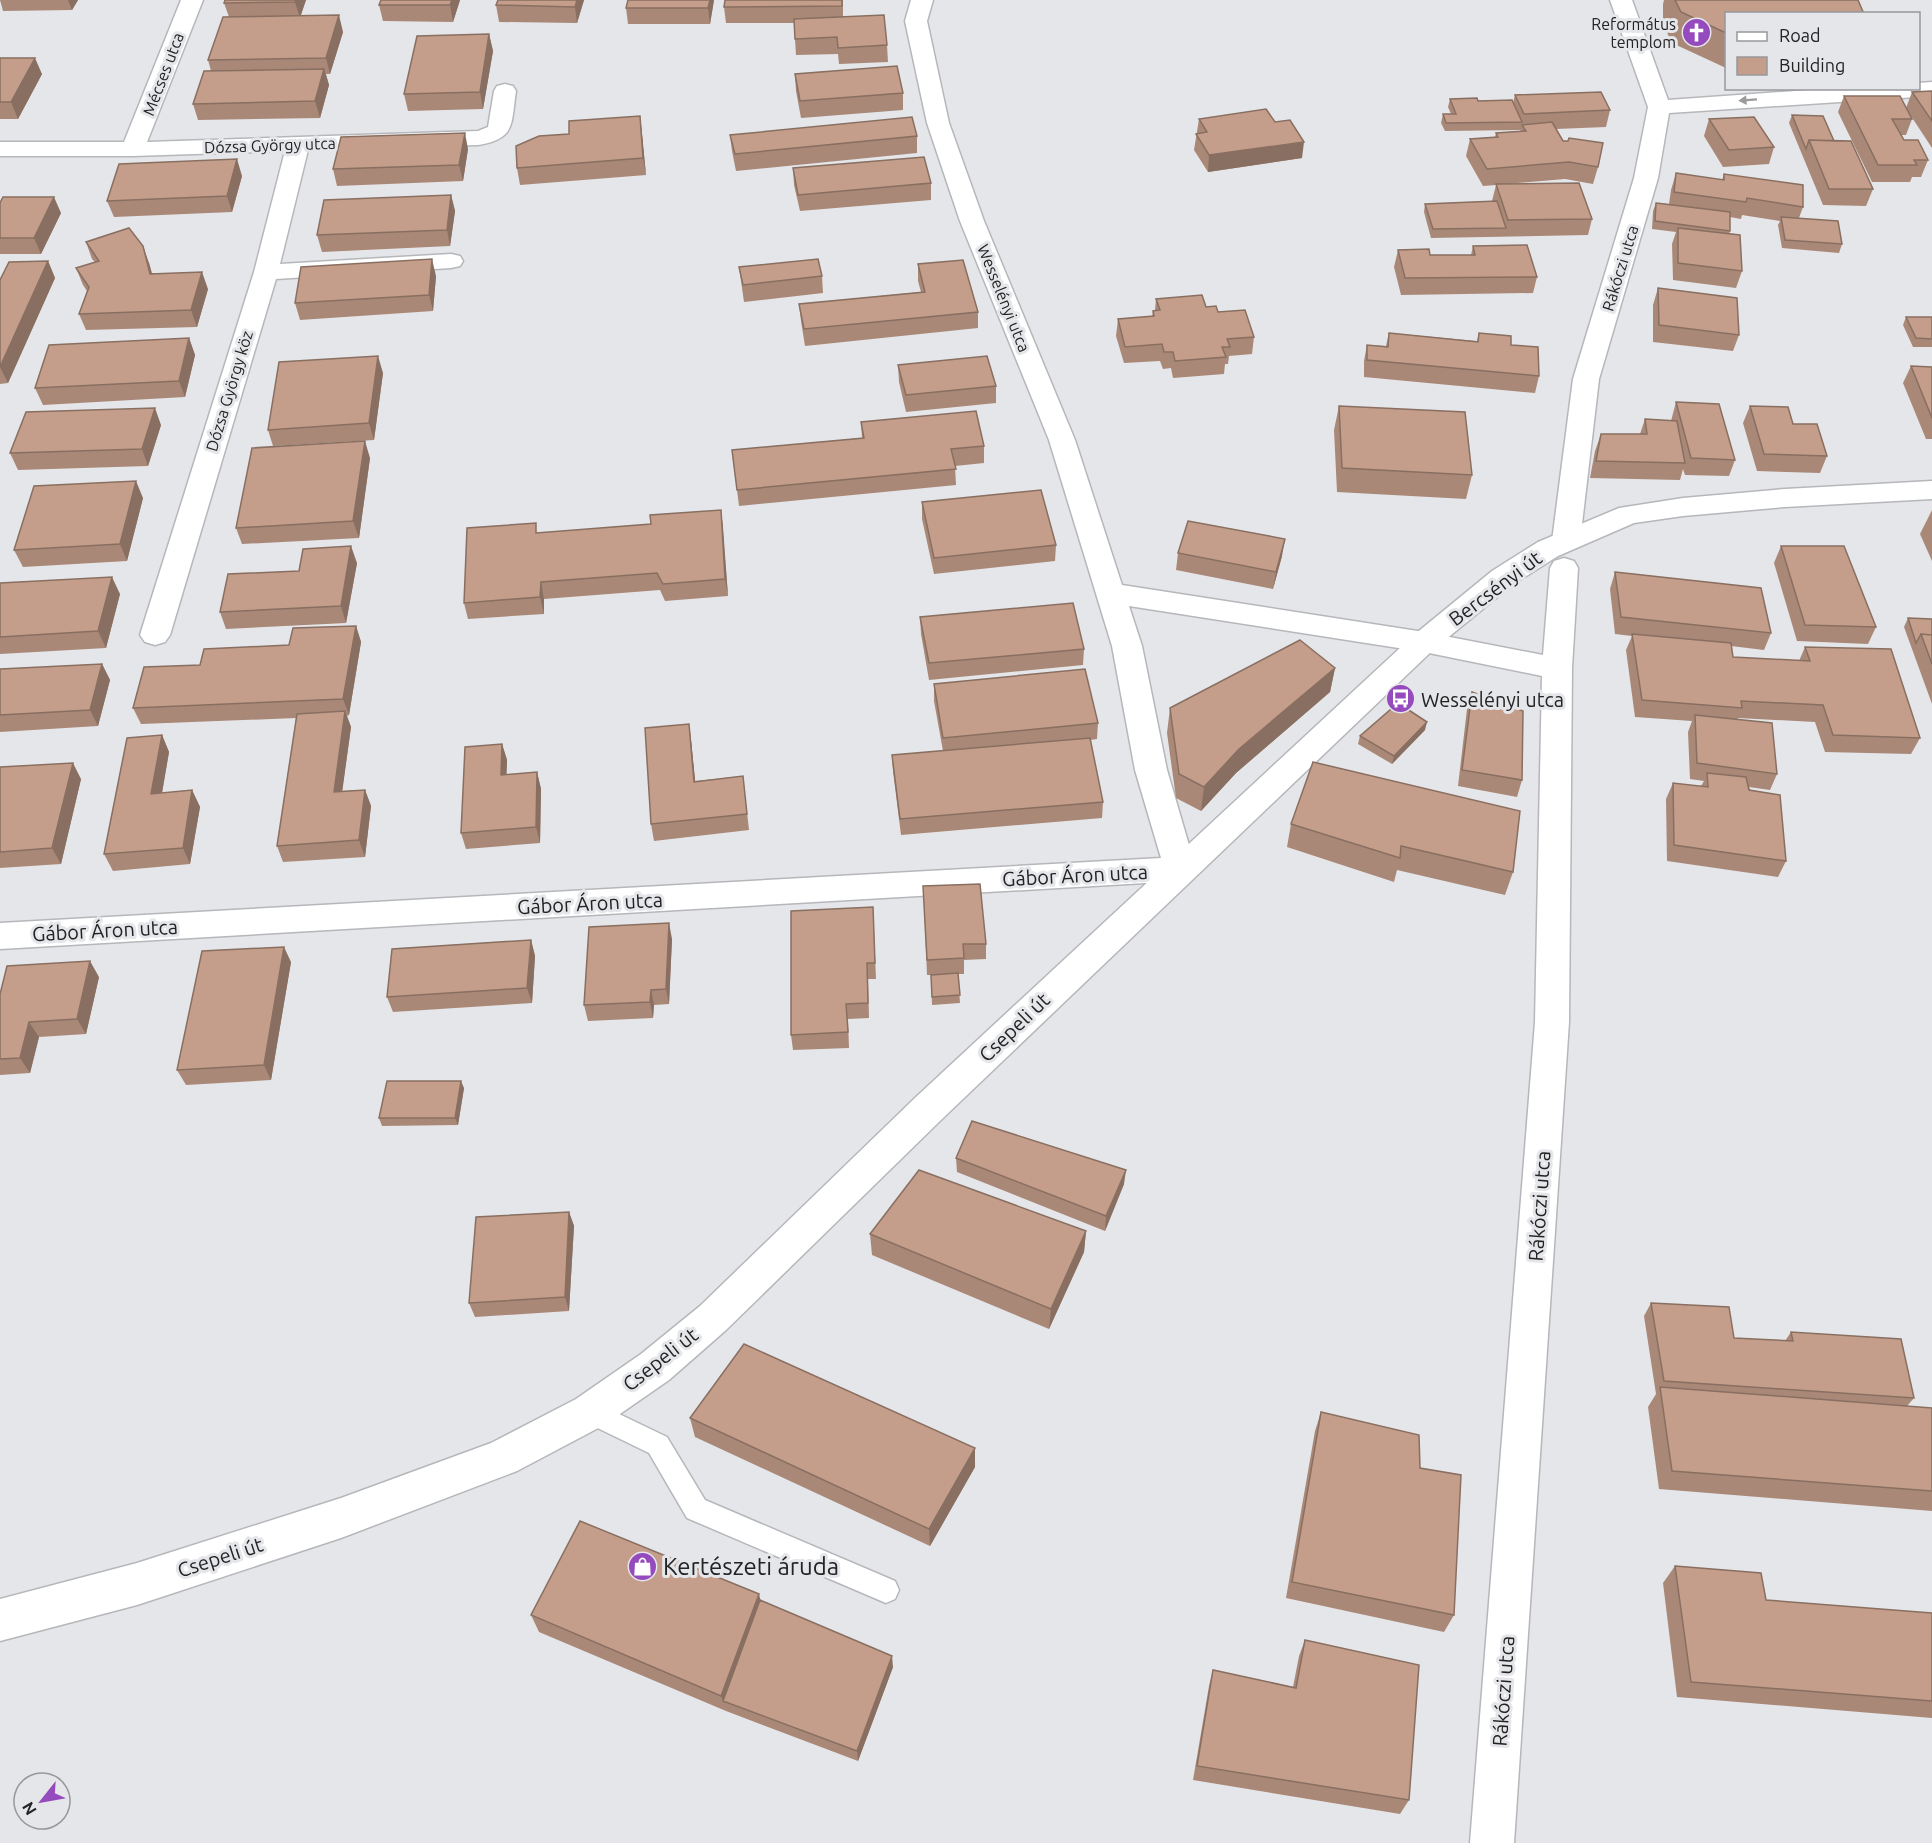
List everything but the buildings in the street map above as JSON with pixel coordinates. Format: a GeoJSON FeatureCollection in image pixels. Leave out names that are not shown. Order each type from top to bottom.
{"type":"FeatureCollection","features":[{"type":"Feature","properties":{"kind":"street","name":"Mécses utca"},"geometry":{"type":"LineString","coordinates":[[133,149],[192,0]]}},
{"type":"Feature","properties":{"kind":"street","name":"Wesselényi utca"},"geometry":{"type":"LineString","coordinates":[[922,0],[916,21],[938,123],[972,221],[1062,440],[1127,646],[1151,770],[1180,869]]}},
{"type":"Feature","properties":{"kind":"street","name":"Rákóczi utca"},"geometry":{"type":"LineString","coordinates":[[1492,1843],[1552,1022],[1557,668],[1565,554],[1586,379],[1646,178],[1659,107],[1621,0]]}},
{"type":"Feature","properties":{"kind":"street"},"geometry":{"type":"LineString","coordinates":[[1659,107],[1917,90]]}},
{"type":"Feature","properties":{"kind":"street","name":"Dózsa György utca"},"geometry":{"type":"LineString","coordinates":[[0,149],[133,149],[478,138],[490,136],[499,130],[505,91]]}},
{"type":"Feature","properties":{"kind":"street","name":"Dózsa György köz"},"geometry":{"type":"LineString","coordinates":[[154,635],[266,272],[298,145]]}},
{"type":"Feature","properties":{"kind":"street"},"geometry":{"type":"LineString","coordinates":[[266,272],[451,261]]}},
{"type":"Feature","properties":{"kind":"street","name":"Bercsényi út"},"geometry":{"type":"LineString","coordinates":[[1180,869],[1424,642],[1502,578],[1534,556],[1565,554],[1629,515],[1683,507],[1785,498],[1932,490]]}},
{"type":"Feature","properties":{"kind":"street"},"geometry":{"type":"LineString","coordinates":[[1111,593],[1424,642],[1557,668]]}},
{"type":"Feature","properties":{"kind":"street","name":"Gábor Áron utca"},"geometry":{"type":"LineString","coordinates":[[0,936],[1180,869]]}},
{"type":"Feature","properties":{"kind":"street","name":"Csepeli út"},"geometry":{"type":"LineString","coordinates":[[0,1620],[137,1584],[340,1518],[503,1458],[590,1412],[655,1367],[713,1318],[937,1100],[1180,869]]}},
{"type":"Feature","properties":{"kind":"lane"},"geometry":{"type":"LineString","coordinates":[[590,1412],[658,1445],[696,1509],[886,1590]]}},
{"type":"Feature","properties":{"kind":"place","name":"Református templom"},"geometry":{"type":"Point","coordinates":[1697,33]}},
{"type":"Feature","properties":{"kind":"place","name":"Wesselényi utca"},"geometry":{"type":"Point","coordinates":[1400,699]}},
{"type":"Feature","properties":{"kind":"place","name":"Kertészeti áruda"},"geometry":{"type":"Point","coordinates":[642,1566]}}]}
